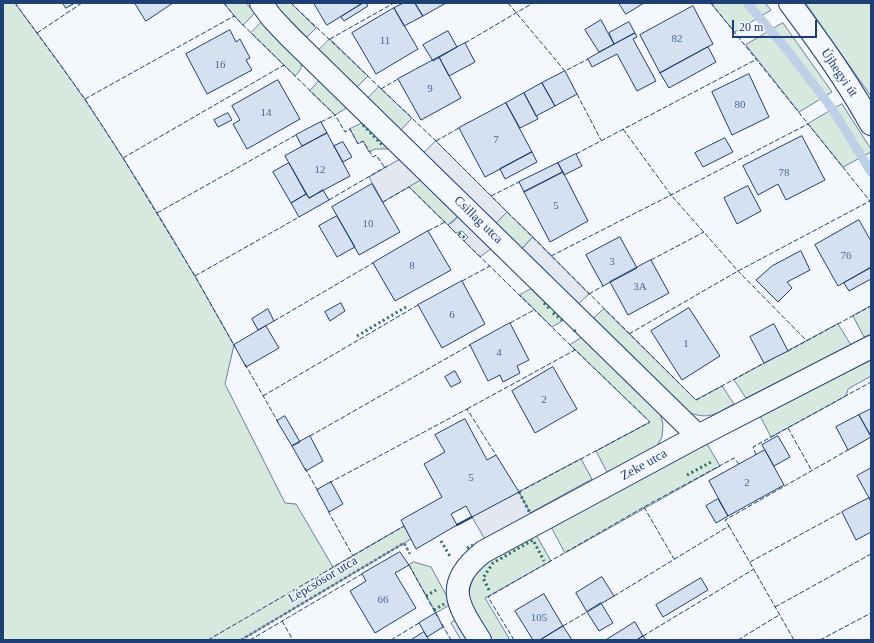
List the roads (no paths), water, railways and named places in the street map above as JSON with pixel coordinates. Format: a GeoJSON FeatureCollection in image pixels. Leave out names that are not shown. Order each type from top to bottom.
{"type":"FeatureCollection","features":[{"type":"Feature","properties":{"kind":"street","name":"Csillag utca"},"geometry":{"type":"LineString","coordinates":[[261,3],[272,18],[290,36],[698,436]]}},
{"type":"Feature","properties":{"kind":"street","name":"Újhegyi út"},"geometry":{"type":"LineString","coordinates":[[790,3],[812,33],[871,124]]}},
{"type":"Feature","properties":{"kind":"street","name":"Zeke utca"},"geometry":{"type":"LineString","coordinates":[[480,640],[464,614],[458,600],[458,584],[470,562],[483,552],[698,436],[871,347]]}},
{"type":"Feature","properties":{"kind":"waterway"},"geometry":{"type":"LineString","coordinates":[[747,3],[788,51],[833,110],[871,172]]}}]}
